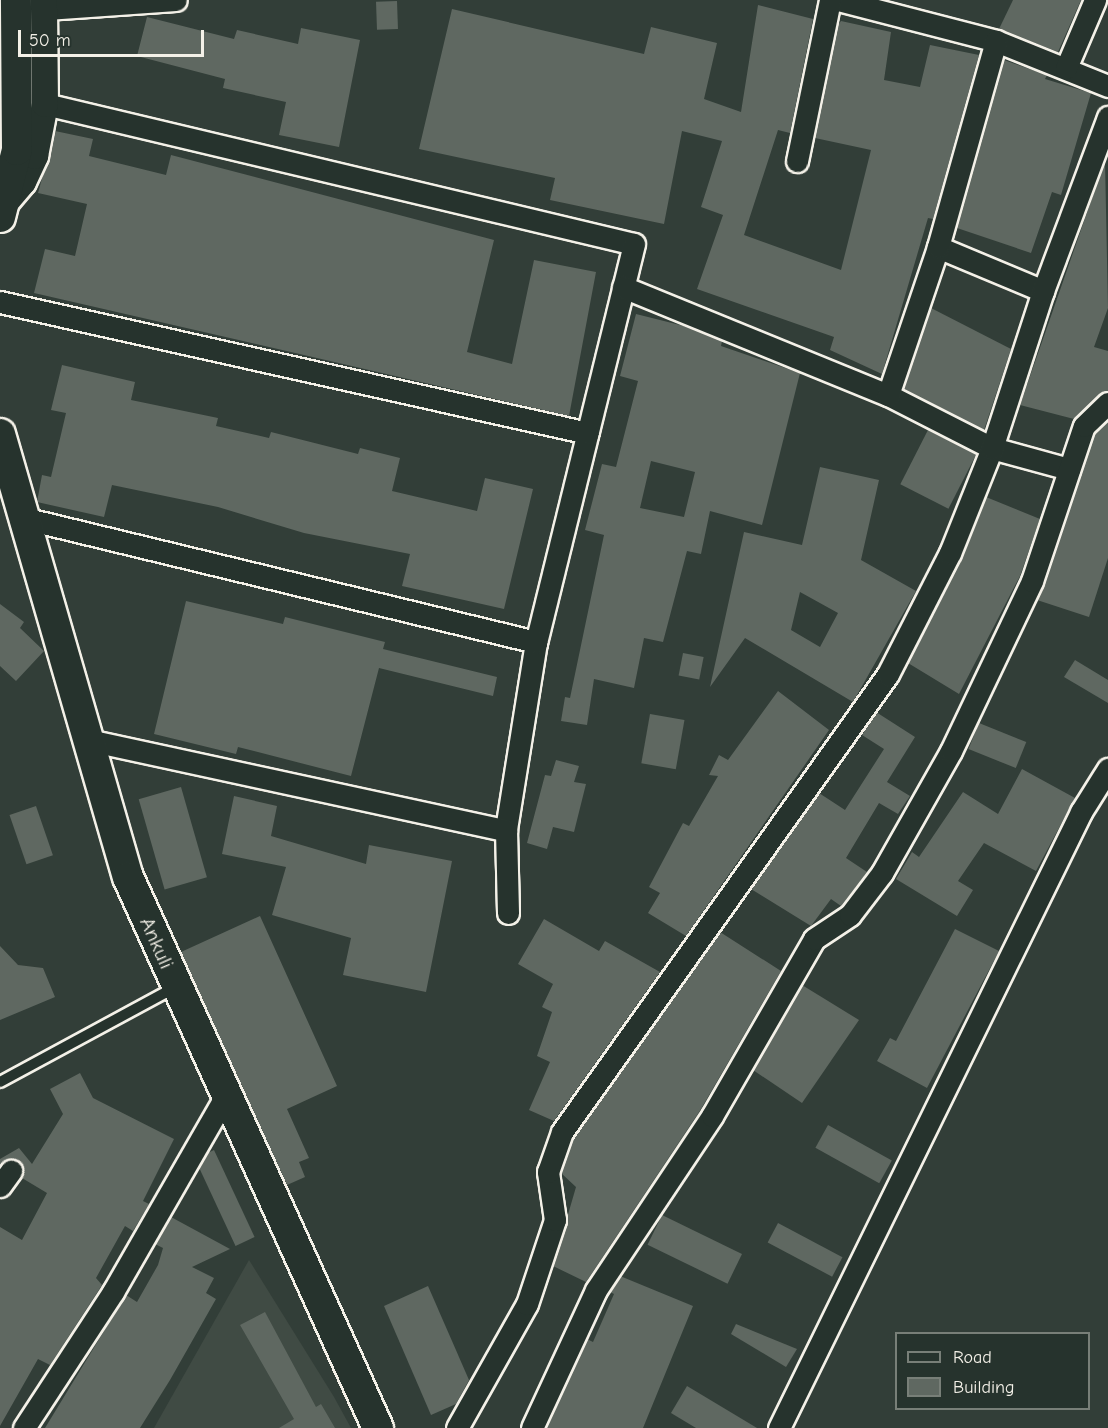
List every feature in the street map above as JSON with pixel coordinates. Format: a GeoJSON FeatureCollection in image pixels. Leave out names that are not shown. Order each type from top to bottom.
{"type":"FeatureCollection","features":[{"type":"Feature","properties":{"kind":"main road"},"geometry":{"type":"LineString","coordinates":[[1,207],[17,150],[16,0]]}},
{"type":"Feature","properties":{"kind":"main road","name":"Ankuli"},"geometry":{"type":"LineString","coordinates":[[1,444],[128,877],[225,1097],[378,1428]]}},
{"type":"Feature","properties":{"kind":"street"},"geometry":{"type":"LineString","coordinates":[[1,207],[23,182],[35,156],[45,104],[45,4],[176,0]]}},
{"type":"Feature","properties":{"kind":"street"},"geometry":{"type":"LineString","coordinates":[[797,161],[830,0]]}},
{"type":"Feature","properties":{"kind":"street"},"geometry":{"type":"LineString","coordinates":[[838,0],[873,5],[996,41],[1108,86]]}},
{"type":"Feature","properties":{"kind":"street"},"geometry":{"type":"LineString","coordinates":[[1066,68],[1095,0]]}},
{"type":"Feature","properties":{"kind":"street"},"geometry":{"type":"LineString","coordinates":[[888,394],[938,247],[996,41]]}},
{"type":"Feature","properties":{"kind":"street"},"geometry":{"type":"LineString","coordinates":[[45,104],[634,244],[536,642],[506,830],[508,913]]}},
{"type":"Feature","properties":{"kind":"street"},"geometry":{"type":"LineString","coordinates":[[457,1428],[527,1304],[555,1220],[548,1172],[562,1132],[888,674],[950,554],[992,448],[1043,291],[1108,117]]}},
{"type":"Feature","properties":{"kind":"street"},"geometry":{"type":"LineString","coordinates":[[938,247],[1043,291]]}},
{"type":"Feature","properties":{"kind":"street"},"geometry":{"type":"LineString","coordinates":[[623,287],[888,394],[992,448],[1069,469]]}},
{"type":"Feature","properties":{"kind":"street"},"geometry":{"type":"LineString","coordinates":[[0,302],[588,433]]}},
{"type":"Feature","properties":{"kind":"street"},"geometry":{"type":"LineString","coordinates":[[532,1428],[596,1290],[712,1116],[814,939],[850,915],[882,873],[951,751],[1032,581],[1084,426],[1108,403]]}},
{"type":"Feature","properties":{"kind":"street"},"geometry":{"type":"LineString","coordinates":[[24,518],[536,642]]}},
{"type":"Feature","properties":{"kind":"street"},"geometry":{"type":"LineString","coordinates":[[88,740],[506,830]]}},
{"type":"Feature","properties":{"kind":"street"},"geometry":{"type":"LineString","coordinates":[[779,1428],[1082,812],[1108,769]]}},
{"type":"Feature","properties":{"kind":"street"},"geometry":{"type":"LineString","coordinates":[[24,1428],[113,1292],[225,1097]]}},
{"type":"Feature","properties":{"kind":"lane"},"geometry":{"type":"LineString","coordinates":[[0,1082],[176,987]]}},
{"type":"Feature","properties":{"kind":"shaded area"},"geometry":{"type":"Polygon","coordinates":[[[249,1260],[334,1397],[351,1428],[154,1428],[249,1260]]]}},
{"type":"Feature","properties":{"kind":"building"},"geometry":{"type":"Polygon","coordinates":[[[1013,0],[1081,0],[1058,52],[999,29],[1013,0]]]}},
{"type":"Feature","properties":{"kind":"building"},"geometry":{"type":"Polygon","coordinates":[[[397,1],[398,29],[377,30],[376,2],[397,1]]]}},
{"type":"Feature","properties":{"kind":"building"},"geometry":{"type":"Polygon","coordinates":[[[758,5],[813,19],[790,133],[778,130],[744,235],[841,270],[871,150],[815,138],[838,25],[841,21],[891,32],[884,80],[920,87],[930,45],[979,55],[933,219],[928,218],[882,374],[830,350],[834,337],[697,289],[723,215],[701,207],[722,141],[682,131],[664,224],[550,200],[555,178],[419,149],[452,9],[644,54],[651,27],[717,43],[704,99],[741,112],[758,5]]]}},
{"type":"Feature","properties":{"kind":"building"},"geometry":{"type":"Polygon","coordinates":[[[147,17],[234,39],[237,30],[298,44],[301,28],[360,40],[339,147],[279,135],[286,102],[223,88],[225,79],[137,56],[147,17]]]}},
{"type":"Feature","properties":{"kind":"building"},"geometry":{"type":"Polygon","coordinates":[[[1004,60],[1047,75],[1045,79],[1091,93],[1061,195],[1052,192],[1031,253],[957,228],[1004,60]]]}},
{"type":"Feature","properties":{"kind":"building"},"geometry":{"type":"Polygon","coordinates":[[[55,131],[93,139],[89,156],[166,175],[171,155],[494,240],[467,352],[512,364],[534,260],[596,272],[569,416],[34,293],[45,249],[75,256],[87,204],[38,193],[55,131]]]}},
{"type":"Feature","properties":{"kind":"building"},"geometry":{"type":"Polygon","coordinates":[[[1105,161],[1108,308],[1094,347],[1108,351],[1108,391],[1074,419],[1020,405],[1105,161]]]}},
{"type":"Feature","properties":{"kind":"building"},"geometry":{"type":"Polygon","coordinates":[[[931,308],[1011,349],[984,430],[904,389],[931,308]]]}},
{"type":"Feature","properties":{"kind":"building"},"geometry":{"type":"Polygon","coordinates":[[[636,314],[684,326],[722,341],[721,346],[800,373],[762,525],[710,511],[701,554],[687,551],[663,642],[644,638],[634,688],[594,679],[587,725],[561,721],[565,697],[570,698],[604,535],[585,530],[602,464],[616,467],[638,381],[620,376],[636,314]],[[651,461],[640,508],[684,517],[695,472],[651,461]]]}},
{"type":"Feature","properties":{"kind":"building"},"geometry":{"type":"Polygon","coordinates":[[[62,365],[135,382],[131,400],[218,418],[216,426],[269,438],[271,432],[358,454],[360,448],[400,458],[392,491],[477,511],[485,478],[533,489],[504,609],[402,586],[410,554],[304,533],[218,507],[112,485],[104,517],[37,502],[42,475],[51,477],[66,413],[51,410],[62,365]]]}},
{"type":"Feature","properties":{"kind":"building"},"geometry":{"type":"Polygon","coordinates":[[[1108,421],[1108,558],[1089,617],[1037,600],[1095,433],[1108,421]]]}},
{"type":"Feature","properties":{"kind":"building"},"geometry":{"type":"Polygon","coordinates":[[[928,430],[976,455],[948,509],[900,484],[928,430]]]}},
{"type":"Feature","properties":{"kind":"building"},"geometry":{"type":"Polygon","coordinates":[[[820,467],[879,480],[861,560],[916,591],[853,702],[745,638],[710,687],[744,532],[802,545],[820,467]],[[800,592],[791,630],[820,647],[838,613],[800,592]]]}},
{"type":"Feature","properties":{"kind":"building"},"geometry":{"type":"Polygon","coordinates":[[[986,497],[1040,519],[1020,576],[959,694],[908,663],[961,559],[986,497]]]}},
{"type":"Feature","properties":{"kind":"building"},"geometry":{"type":"Polygon","coordinates":[[[186,601],[283,624],[285,617],[385,642],[383,649],[497,677],[493,696],[379,668],[351,776],[238,747],[236,754],[154,734],[186,601]]]}},
{"type":"Feature","properties":{"kind":"building"},"geometry":{"type":"Polygon","coordinates":[[[0,604],[24,622],[20,628],[44,651],[16,681],[0,666],[0,604]]]}},
{"type":"Feature","properties":{"kind":"building"},"geometry":{"type":"Polygon","coordinates":[[[683,653],[704,657],[699,680],[679,676],[683,653]]]}},
{"type":"Feature","properties":{"kind":"building"},"geometry":{"type":"Polygon","coordinates":[[[1075,660],[1108,680],[1108,703],[1064,677],[1075,660]]]}},
{"type":"Feature","properties":{"kind":"building"},"geometry":{"type":"Polygon","coordinates":[[[778,691],[829,730],[686,936],[648,913],[660,893],[649,887],[683,823],[689,826],[718,776],[709,775],[719,755],[728,760],[778,691]]]}},
{"type":"Feature","properties":{"kind":"building"},"geometry":{"type":"Polygon","coordinates":[[[876,712],[915,737],[887,782],[910,796],[898,814],[879,803],[846,858],[867,872],[841,906],[831,899],[811,926],[751,889],[819,793],[845,810],[884,749],[862,735],[876,712]]]}},
{"type":"Feature","properties":{"kind":"building"},"geometry":{"type":"Polygon","coordinates":[[[650,714],[684,720],[676,769],[641,763],[650,714]]]}},
{"type":"Feature","properties":{"kind":"building"},"geometry":{"type":"Polygon","coordinates":[[[979,723],[1026,742],[1016,768],[969,749],[979,723]]]}},
{"type":"Feature","properties":{"kind":"building"},"geometry":{"type":"Polygon","coordinates":[[[556,760],[579,766],[574,782],[586,784],[574,832],[553,827],[547,849],[527,843],[545,775],[551,776],[556,760]]]}},
{"type":"Feature","properties":{"kind":"building"},"geometry":{"type":"Polygon","coordinates":[[[1022,769],[1075,798],[1036,871],[984,843],[958,881],[973,890],[957,916],[896,879],[912,852],[919,857],[963,792],[998,814],[1022,769]]]}},
{"type":"Feature","properties":{"kind":"building"},"geometry":{"type":"Polygon","coordinates":[[[181,787],[207,877],[165,889],[139,799],[181,787]]]}},
{"type":"Feature","properties":{"kind":"building"},"geometry":{"type":"Polygon","coordinates":[[[234,796],[277,806],[271,836],[366,864],[369,845],[452,861],[426,992],[343,975],[351,938],[272,915],[286,867],[222,854],[234,796]]]}},
{"type":"Feature","properties":{"kind":"building"},"geometry":{"type":"Polygon","coordinates":[[[36,806],[53,855],[26,864],[10,815],[36,806]]]}},
{"type":"Feature","properties":{"kind":"building"},"geometry":{"type":"Polygon","coordinates":[[[260,916],[337,1086],[287,1109],[309,1158],[299,1162],[305,1177],[287,1185],[181,952],[260,916]]]}},
{"type":"Feature","properties":{"kind":"building"},"geometry":{"type":"Polygon","coordinates":[[[544,919],[599,951],[605,941],[660,972],[554,1121],[529,1110],[550,1062],[537,1056],[552,1012],[542,1007],[553,984],[518,964],[544,919]]]}},
{"type":"Feature","properties":{"kind":"building"},"geometry":{"type":"Polygon","coordinates":[[[955,929],[999,951],[927,1088],[877,1061],[890,1038],[896,1041],[955,929]]]}},
{"type":"Feature","properties":{"kind":"building"},"geometry":{"type":"Polygon","coordinates":[[[720,932],[781,971],[701,1109],[586,1282],[553,1266],[576,1187],[561,1173],[573,1138],[720,932]]]}},
{"type":"Feature","properties":{"kind":"building"},"geometry":{"type":"Polygon","coordinates":[[[0,946],[18,965],[43,968],[55,997],[0,1020],[0,946]]]}},
{"type":"Feature","properties":{"kind":"building"},"geometry":{"type":"Polygon","coordinates":[[[802,985],[859,1020],[802,1103],[753,1070],[802,985]]]}},
{"type":"Feature","properties":{"kind":"building"},"geometry":{"type":"Polygon","coordinates":[[[80,1073],[93,1098],[174,1139],[143,1201],[149,1204],[133,1231],[125,1226],[96,1278],[102,1285],[50,1365],[38,1359],[0,1426],[0,1227],[22,1240],[47,1193],[22,1178],[18,1160],[6,1159],[0,1164],[0,1159],[19,1148],[32,1164],[63,1114],[50,1089],[80,1073]]]}},
{"type":"Feature","properties":{"kind":"building"},"geometry":{"type":"Polygon","coordinates":[[[828,1125],[892,1160],[879,1183],[815,1148],[828,1125]]]}},
{"type":"Feature","properties":{"kind":"building"},"geometry":{"type":"Polygon","coordinates":[[[214,1150],[255,1237],[236,1246],[195,1159],[214,1150]]]}},
{"type":"Feature","properties":{"kind":"building"},"geometry":{"type":"Polygon","coordinates":[[[662,1215],[742,1254],[728,1284],[648,1245],[662,1215]]]}},
{"type":"Feature","properties":{"kind":"building"},"geometry":{"type":"Polygon","coordinates":[[[171,1217],[230,1249],[192,1267],[214,1278],[206,1293],[216,1299],[170,1380],[140,1428],[45,1428],[126,1295],[137,1302],[158,1265],[163,1248],[155,1244],[171,1217]]]}},
{"type":"Feature","properties":{"kind":"building"},"geometry":{"type":"Polygon","coordinates":[[[778,1223],[842,1257],[832,1277],[768,1242],[778,1223]]]}},
{"type":"Feature","properties":{"kind":"building"},"geometry":{"type":"Polygon","coordinates":[[[620,1276],[693,1306],[643,1428],[547,1428],[587,1339],[593,1342],[614,1294],[610,1292],[620,1276]]]}},
{"type":"Feature","properties":{"kind":"building"},"geometry":{"type":"Polygon","coordinates":[[[428,1286],[469,1380],[456,1404],[431,1415],[384,1306],[428,1286]]]}},
{"type":"Feature","properties":{"kind":"building"},"geometry":{"type":"Polygon","coordinates":[[[265,1312],[316,1407],[321,1404],[335,1428],[279,1428],[294,1419],[240,1325],[265,1312]]]}},
{"type":"Feature","properties":{"kind":"building"},"geometry":{"type":"Polygon","coordinates":[[[736,1324],[797,1349],[786,1367],[731,1334],[736,1324]]]}},
{"type":"Feature","properties":{"kind":"building"},"geometry":{"type":"Polygon","coordinates":[[[687,1386],[757,1428],[696,1428],[671,1413],[687,1386]]]}}]}
